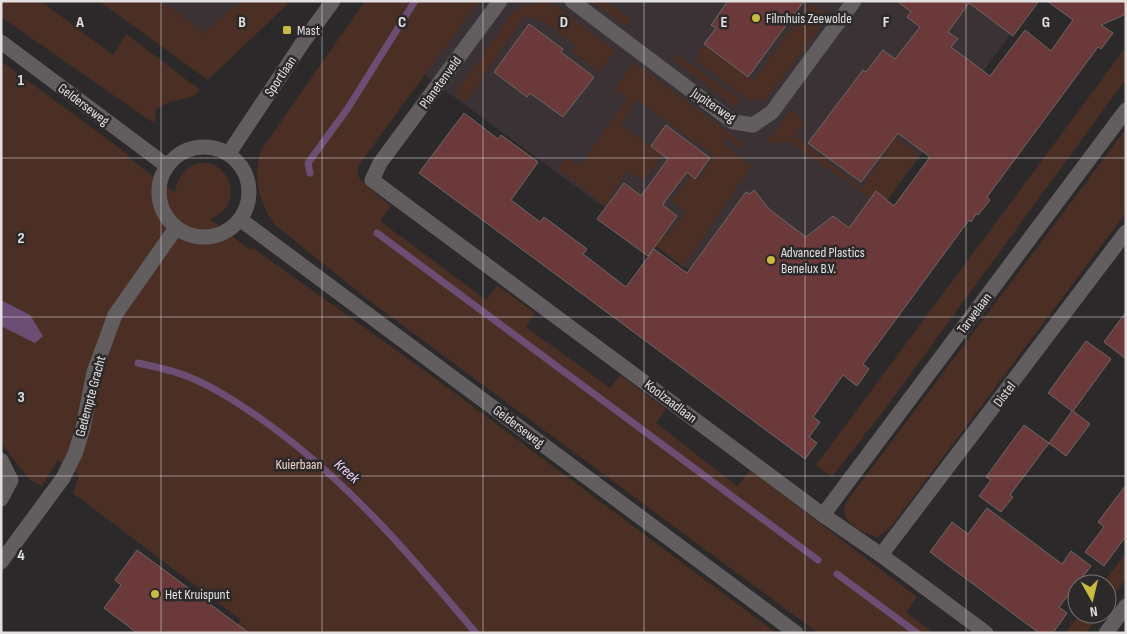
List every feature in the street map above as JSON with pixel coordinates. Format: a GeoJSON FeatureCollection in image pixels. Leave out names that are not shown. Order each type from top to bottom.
{"type":"FeatureCollection","features":[{"type":"Feature","properties":{"kind":"street","name":"Sportlaan"},"geometry":{"type":"LineString","coordinates":[[229,153],[333,1]]}},
{"type":"Feature","properties":{"kind":"street","name":"Planetenveld"},"geometry":{"type":"LineString","coordinates":[[380,163],[500,1]]}},
{"type":"Feature","properties":{"kind":"street","name":"Jupiterweg"},"geometry":{"type":"LineString","coordinates":[[572,1],[733,122],[753,125],[772,112],[854,1]]}},
{"type":"Feature","properties":{"kind":"street","name":"Gelderseweg"},"geometry":{"type":"LineString","coordinates":[[1,42],[167,166]]}},
{"type":"Feature","properties":{"kind":"street","name":"Tarwelaan"},"geometry":{"type":"LineString","coordinates":[[823,515],[1126,110]]}},
{"type":"Feature","properties":{"kind":"street"},"geometry":{"type":"LineString","coordinates":[[195,147],[213,147],[229,153],[246,172],[250,196],[241,220],[222,234],[198,237],[176,228],[165,215],[159,198],[160,181],[167,166],[179,154],[195,147]]}},
{"type":"Feature","properties":{"kind":"street","name":"Koolzaadlaan"},"geometry":{"type":"LineString","coordinates":[[380,163],[372,180],[823,515],[881,555],[986,633]]}},
{"type":"Feature","properties":{"kind":"street","name":"Gelderseweg"},"geometry":{"type":"LineString","coordinates":[[241,220],[796,633]]}},
{"type":"Feature","properties":{"kind":"street","name":"Gedempte Gracht"},"geometry":{"type":"LineString","coordinates":[[1,562],[63,478],[75,454],[94,372],[115,314],[176,228]]}},
{"type":"Feature","properties":{"kind":"street","name":"Distel"},"geometry":{"type":"LineString","coordinates":[[881,555],[1126,232]]}},
{"type":"Feature","properties":{"kind":"street"},"geometry":{"type":"LineString","coordinates":[[1,460],[11,480],[1,499]]}},
{"type":"Feature","properties":{"kind":"street"},"geometry":{"type":"LineString","coordinates":[[1106,633],[1126,606]]}},
{"type":"Feature","properties":{"kind":"shaded area"},"geometry":{"type":"Polygon","coordinates":[[[129,1],[253,1],[209,61],[129,1]]]}},
{"type":"Feature","properties":{"kind":"shaded area"},"geometry":{"type":"Polygon","coordinates":[[[459,1],[1035,1],[784,340],[411,65],[459,1]]]}},
{"type":"Feature","properties":{"kind":"shaded area"},"geometry":{"type":"Polygon","coordinates":[[[1,300],[30,315],[43,336],[35,343],[1,326],[1,300]]]}},
{"type":"Feature","properties":{"kind":"green space"},"geometry":{"type":"Polygon","coordinates":[[[1,1],[41,1],[113,55],[126,34],[200,90],[194,96],[169,102],[156,110],[155,124],[1,17],[1,1]]]}},
{"type":"Feature","properties":{"kind":"green space"},"geometry":{"type":"Polygon","coordinates":[[[99,1],[162,1],[204,33],[241,1],[291,1],[208,80],[99,1]]]}},
{"type":"Feature","properties":{"kind":"green space"},"geometry":{"type":"Polygon","coordinates":[[[365,1],[479,1],[358,166],[358,175],[361,181],[391,206],[380,221],[486,300],[497,285],[535,313],[526,327],[610,388],[620,375],[666,409],[656,423],[737,486],[750,470],[917,597],[906,612],[934,633],[818,633],[363,296],[274,224],[264,207],[258,188],[257,170],[261,150],[365,1]]]}},
{"type":"Feature","properties":{"kind":"green space"},"geometry":{"type":"Polygon","coordinates":[[[537,1],[550,1],[615,50],[599,72],[572,52],[575,46],[557,31],[539,20],[524,17],[466,103],[455,94],[513,12],[527,3],[533,6],[537,1]]]}},
{"type":"Feature","properties":{"kind":"green space"},"geometry":{"type":"Polygon","coordinates":[[[592,1],[606,1],[631,19],[626,26],[592,1]]]}},
{"type":"Feature","properties":{"kind":"green space"},"geometry":{"type":"Polygon","coordinates":[[[809,3],[830,15],[764,101],[746,99],[695,59],[703,46],[754,80],[809,3]]]}},
{"type":"Feature","properties":{"kind":"green space"},"geometry":{"type":"Polygon","coordinates":[[[1126,47],[1126,79],[885,409],[832,477],[816,465],[1126,47]]]}},
{"type":"Feature","properties":{"kind":"green space"},"geometry":{"type":"Polygon","coordinates":[[[675,53],[740,99],[736,108],[673,60],[675,53]]]}},
{"type":"Feature","properties":{"kind":"green space","name":"Kuierbaan"},"geometry":{"type":"Polygon","coordinates":[[[1,61],[130,156],[129,158],[175,193],[179,179],[190,167],[202,163],[213,164],[222,170],[228,179],[231,190],[230,201],[223,211],[210,219],[250,250],[253,248],[424,370],[776,633],[230,633],[241,620],[73,493],[79,475],[58,460],[42,486],[30,480],[1,443],[1,61]]]}},
{"type":"Feature","properties":{"kind":"green space"},"geometry":{"type":"Polygon","coordinates":[[[634,63],[744,144],[741,148],[725,138],[722,143],[751,167],[683,267],[558,169],[566,157],[580,166],[627,98],[615,89],[634,63]],[[636,99],[620,125],[663,154],[643,181],[627,171],[609,198],[667,237],[685,212],[672,200],[690,176],[699,179],[714,155],[636,99]]]}},
{"type":"Feature","properties":{"kind":"green space"},"geometry":{"type":"Polygon","coordinates":[[[790,110],[804,119],[796,137],[861,188],[886,153],[859,129],[868,115],[919,155],[882,207],[790,142],[766,143],[790,110]]]}},
{"type":"Feature","properties":{"kind":"green space"},"geometry":{"type":"Polygon","coordinates":[[[1126,129],[1126,213],[890,528],[877,537],[851,524],[847,519],[844,508],[849,498],[1126,129]]]}},
{"type":"Feature","properties":{"kind":"green space"},"geometry":{"type":"Polygon","coordinates":[[[1126,553],[1126,579],[1117,591],[1117,574],[1110,574],[1126,553]]]}},
{"type":"Feature","properties":{"kind":"green space"},"geometry":{"type":"Polygon","coordinates":[[[1072,624],[1093,624],[1086,633],[1065,633],[1072,624]]]}},
{"type":"Feature","properties":{"kind":"building"},"geometry":{"type":"Polygon","coordinates":[[[728,1],[804,1],[748,77],[704,44],[716,28],[711,25],[728,1]]]}},
{"type":"Feature","properties":{"kind":"building"},"geometry":{"type":"Polygon","coordinates":[[[897,1],[1039,1],[1013,36],[969,3],[948,32],[958,39],[951,47],[990,76],[1025,30],[1051,51],[1073,20],[1047,1],[1126,1],[1126,14],[1101,25],[1113,33],[1101,49],[1098,47],[987,197],[990,200],[971,222],[969,220],[863,364],[869,369],[857,386],[843,375],[813,417],[820,422],[809,437],[817,443],[805,459],[419,173],[464,113],[498,139],[501,135],[538,162],[511,200],[540,222],[544,217],[587,249],[583,254],[626,287],[654,249],[687,273],[746,192],[749,194],[754,190],[770,210],[806,237],[833,216],[849,228],[876,191],[894,206],[930,157],[898,133],[861,182],[808,143],[863,70],[866,72],[883,50],[895,59],[920,27],[907,17],[911,12],[897,1]]]}},
{"type":"Feature","properties":{"kind":"building"},"geometry":{"type":"Polygon","coordinates":[[[529,24],[563,49],[561,52],[594,77],[563,117],[530,93],[527,97],[494,72],[529,24]]]}},
{"type":"Feature","properties":{"kind":"building"},"geometry":{"type":"Polygon","coordinates":[[[666,125],[710,158],[695,179],[687,172],[665,201],[663,205],[677,216],[648,256],[597,219],[624,183],[641,196],[668,159],[651,146],[666,125]]]}},
{"type":"Feature","properties":{"kind":"building"},"geometry":{"type":"Polygon","coordinates":[[[1126,312],[1126,359],[1104,342],[1126,312]]]}},
{"type":"Feature","properties":{"kind":"building"},"geometry":{"type":"Polygon","coordinates":[[[1086,341],[1111,359],[1073,411],[1090,424],[1066,456],[1049,443],[1072,411],[1048,393],[1086,341]]]}},
{"type":"Feature","properties":{"kind":"building"},"geometry":{"type":"Polygon","coordinates":[[[1024,425],[1049,443],[1010,495],[1013,497],[1001,512],[979,496],[991,480],[986,477],[1024,425]]]}},
{"type":"Feature","properties":{"kind":"building"},"geometry":{"type":"Polygon","coordinates":[[[1126,485],[1126,536],[1104,566],[1085,552],[1104,527],[1098,522],[1126,485]]]}},
{"type":"Feature","properties":{"kind":"building"},"geometry":{"type":"Polygon","coordinates":[[[987,508],[1062,564],[1071,551],[1091,566],[1085,574],[1067,574],[1067,597],[1059,607],[1067,613],[1053,633],[1039,633],[930,552],[952,522],[968,534],[987,508]]]}},
{"type":"Feature","properties":{"kind":"building","name":"Het Kruispunt"},"geometry":{"type":"Polygon","coordinates":[[[137,550],[249,633],[137,633],[104,608],[121,585],[115,580],[137,550]]]}},
{"type":"Feature","properties":{"kind":"waterway"},"geometry":{"type":"LineString","coordinates":[[310,173],[308,163],[348,108],[415,1]]}},
{"type":"Feature","properties":{"kind":"waterway"},"geometry":{"type":"LineString","coordinates":[[377,233],[818,560]]}},
{"type":"Feature","properties":{"kind":"waterway","name":"Kreek"},"geometry":{"type":"LineString","coordinates":[[138,363],[177,372],[209,386],[264,421],[294,444],[323,468],[377,520],[476,633]]}},
{"type":"Feature","properties":{"kind":"waterway"},"geometry":{"type":"LineString","coordinates":[[837,574],[917,633]]}},
{"type":"Feature","properties":{"kind":"place","name":"Filmhuis Zeewolde"},"geometry":{"type":"Point","coordinates":[756,18]}},
{"type":"Feature","properties":{"kind":"place","name":"Mast"},"geometry":{"type":"Point","coordinates":[287,30]}},
{"type":"Feature","properties":{"kind":"place","name":"Advanced Plastics Benelux B.V."},"geometry":{"type":"Point","coordinates":[771,260]}},
{"type":"Feature","properties":{"kind":"place","name":"Het Kruispunt"},"geometry":{"type":"Point","coordinates":[155,594]}}]}
